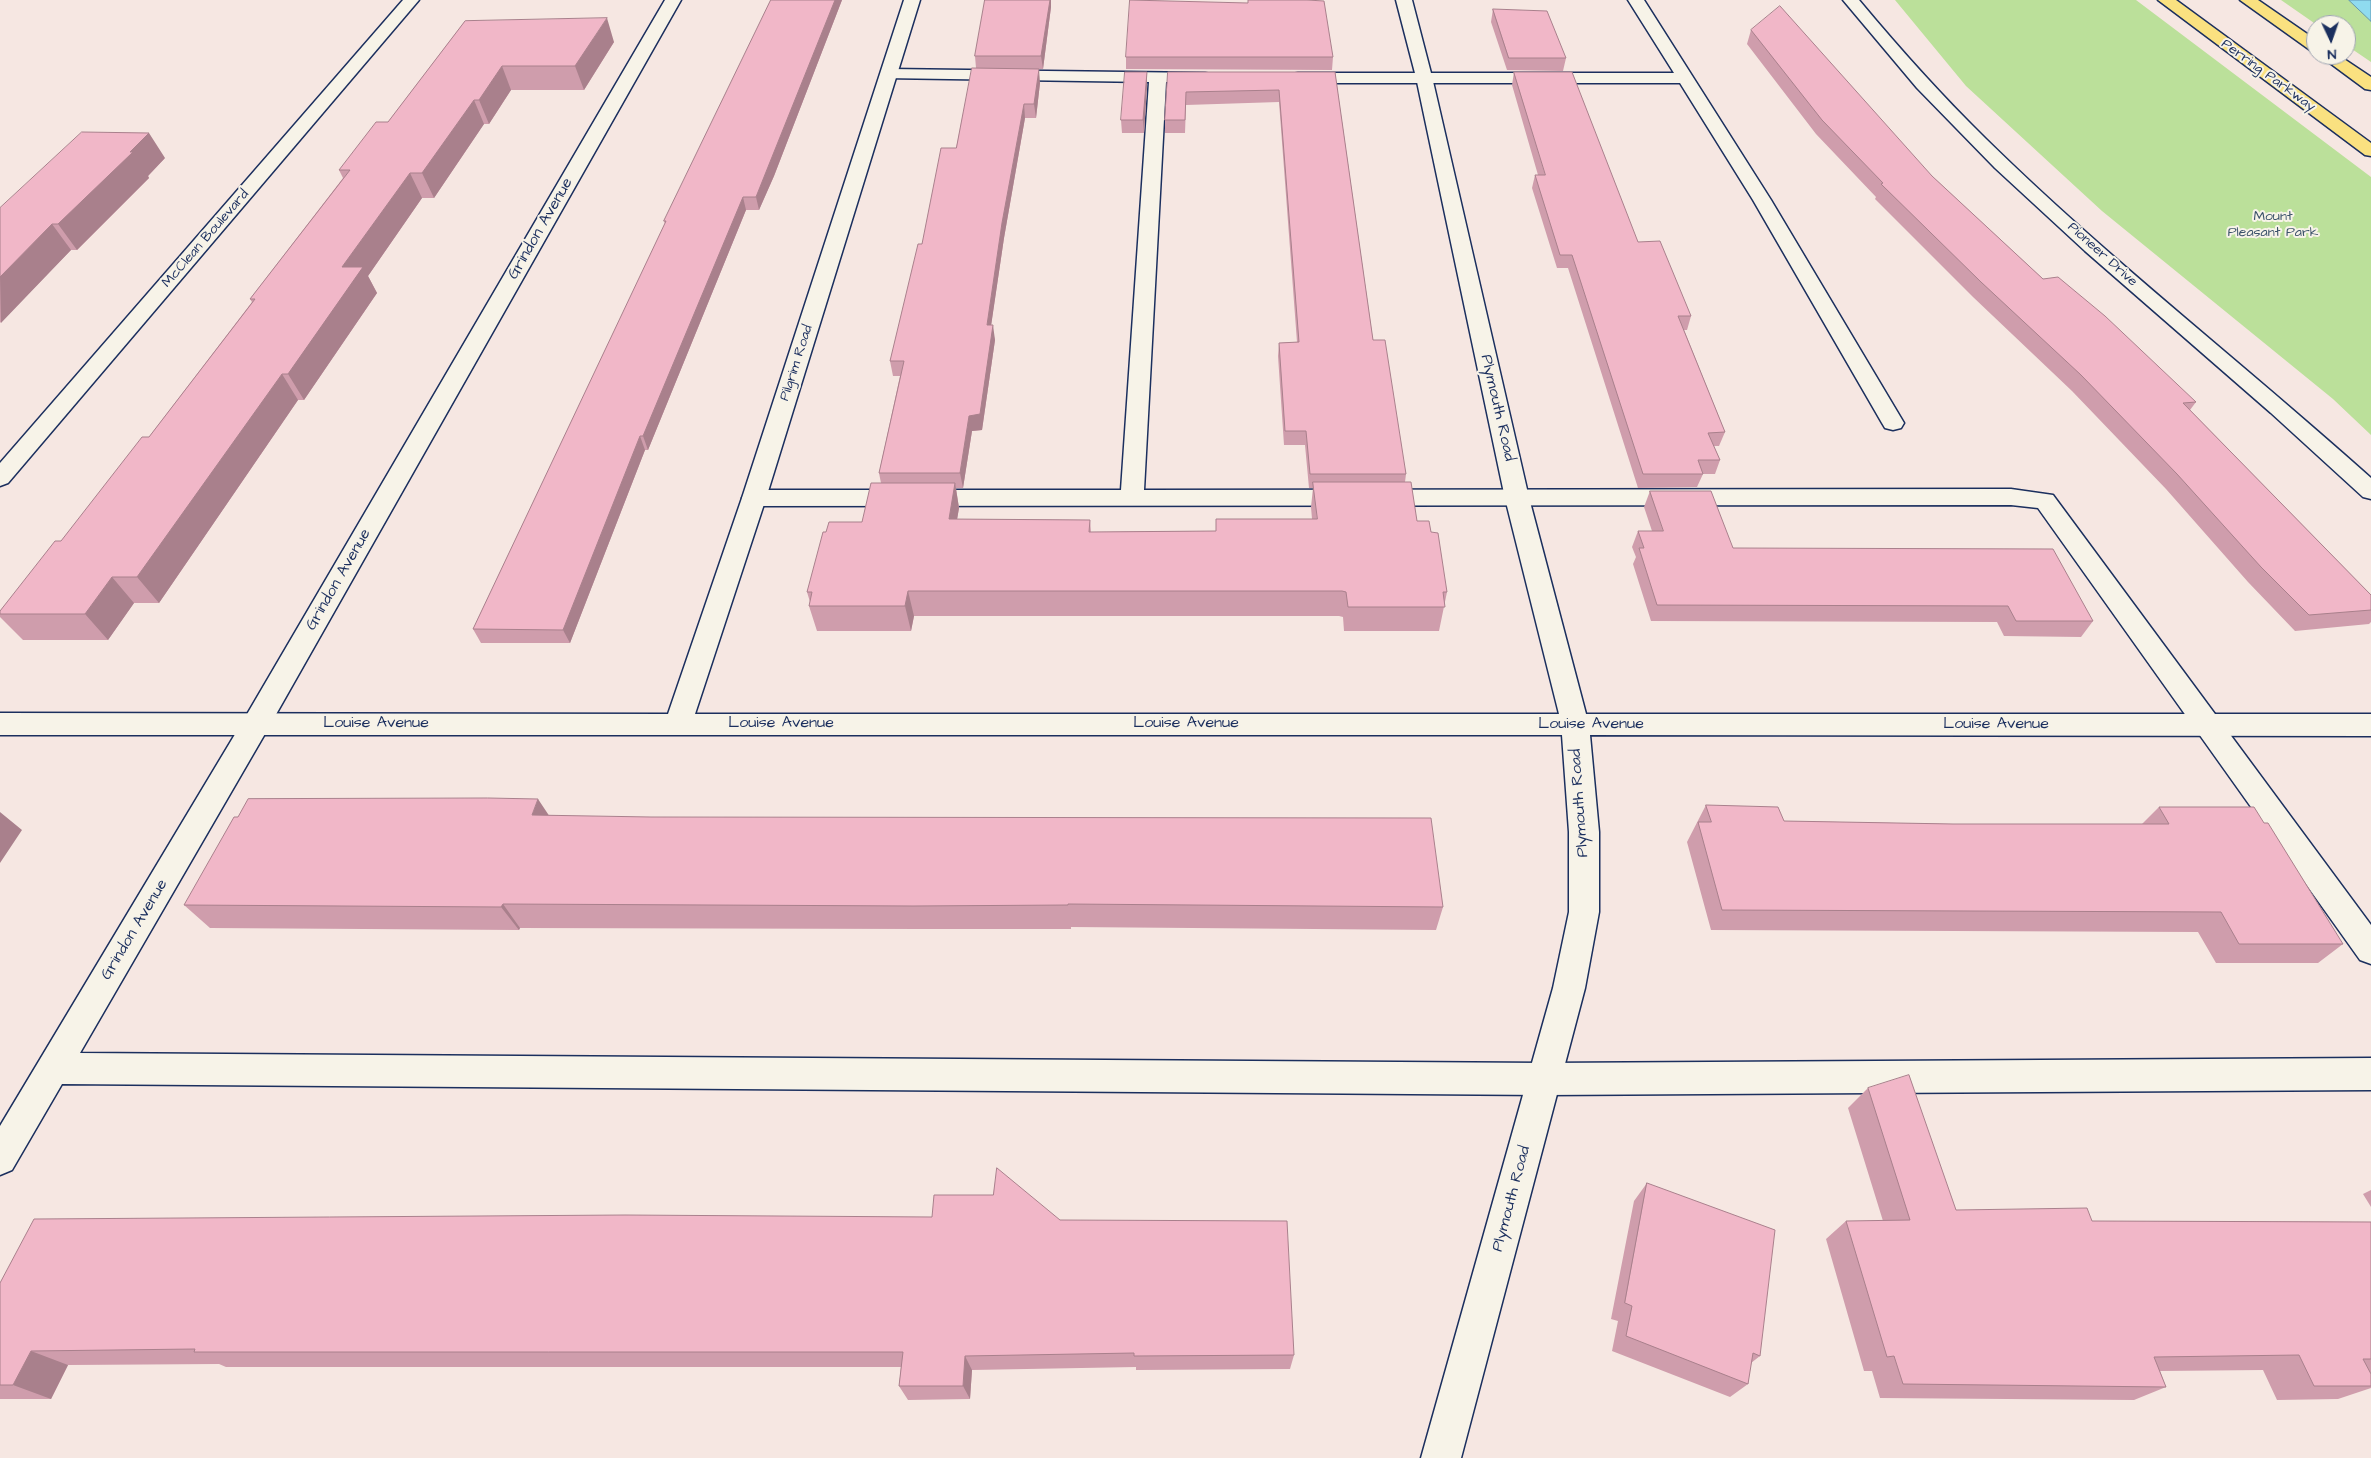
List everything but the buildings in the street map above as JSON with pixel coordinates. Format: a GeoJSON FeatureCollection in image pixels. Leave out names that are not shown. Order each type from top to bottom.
{"type":"FeatureCollection","features":[{"type":"Feature","properties":{"kind":"main road","name":"Perring Parkway"},"geometry":{"type":"LineString","coordinates":[[2166,0],[2371,151]]}},
{"type":"Feature","properties":{"kind":"main road"},"geometry":{"type":"LineString","coordinates":[[2248,0],[2306,40]]}},
{"type":"Feature","properties":{"kind":"main road"},"geometry":{"type":"LineString","coordinates":[[2342,65],[2371,85]]}},
{"type":"Feature","properties":{"kind":"street","name":"McClean Boulevard"},"geometry":{"type":"LineString","coordinates":[[0,478],[411,0]]}},
{"type":"Feature","properties":{"kind":"street","name":"Grindon Avenue"},"geometry":{"type":"LineString","coordinates":[[0,1158],[256,724],[673,0]]}},
{"type":"Feature","properties":{"kind":"street","name":"Pilgrim Road"},"geometry":{"type":"LineString","coordinates":[[678,724],[754,498],[912,0]]}},
{"type":"Feature","properties":{"kind":"street","name":"Plymouth Road"},"geometry":{"type":"LineString","coordinates":[[1404,0],[1424,77],[1517,498],[1574,725],[1584,832],[1584,912],[1569,988],[1441,1458]]}},
{"type":"Feature","properties":{"kind":"street"},"geometry":{"type":"LineString","coordinates":[[1636,0],[1762,200],[1894,423]]}},
{"type":"Feature","properties":{"kind":"street","name":"Pioneer Drive"},"geometry":{"type":"LineString","coordinates":[[1851,0],[1912,72],[2000,163],[2116,268],[2322,445],[2371,491]]}},
{"type":"Feature","properties":{"kind":"street"},"geometry":{"type":"LineString","coordinates":[[889,74],[1217,78]]}},
{"type":"Feature","properties":{"kind":"street"},"geometry":{"type":"LineString","coordinates":[[1132,499],[1158,78]]}},
{"type":"Feature","properties":{"kind":"street"},"geometry":{"type":"LineString","coordinates":[[1286,78],[1684,78]]}},
{"type":"Feature","properties":{"kind":"street"},"geometry":{"type":"LineString","coordinates":[[754,498],[2010,498],[2045,502],[2371,950]]}},
{"type":"Feature","properties":{"kind":"street","name":"Louise Avenue"},"geometry":{"type":"LineString","coordinates":[[0,724],[2371,725]]}},
{"type":"Feature","properties":{"kind":"street"},"geometry":{"type":"LineString","coordinates":[[54,1068],[1545,1079],[2371,1074]]}},
{"type":"Feature","properties":{"kind":"green space","name":"Mount Pleasant Park"},"geometry":{"type":"Polygon","coordinates":[[[1895,0],[2136,0],[2371,177],[2371,435],[2333,399],[2102,211],[1966,86],[1895,0]]]}},
{"type":"Feature","properties":{"kind":"green space"},"geometry":{"type":"Polygon","coordinates":[[[2281,0],[2371,0],[2371,62],[2356,52],[2356,15],[2306,15],[2306,17],[2281,0]]]}},
{"type":"Feature","properties":{"kind":"water"},"geometry":{"type":"Polygon","coordinates":[[[2349,0],[2371,0],[2371,21],[2349,0]]]}}]}
